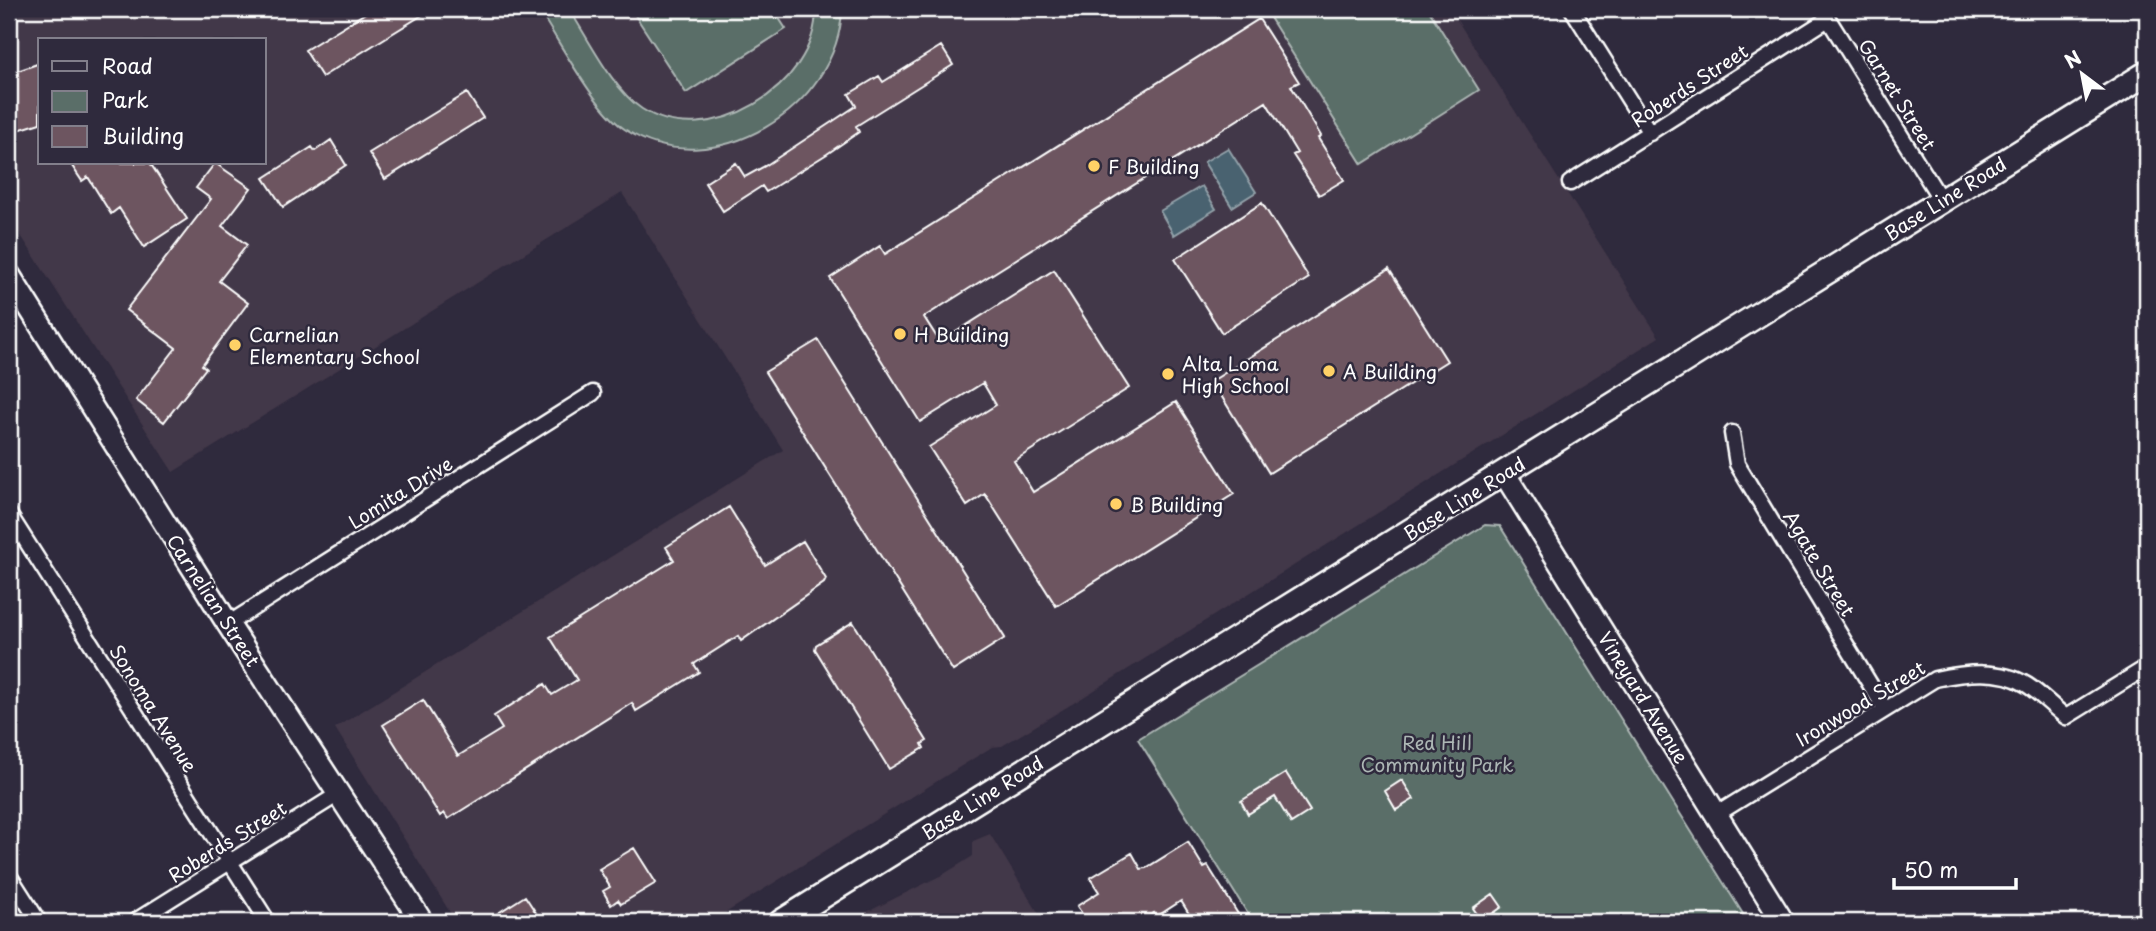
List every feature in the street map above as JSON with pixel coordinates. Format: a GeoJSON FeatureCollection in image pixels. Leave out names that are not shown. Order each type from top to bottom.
{"type":"FeatureCollection","features":[{"type":"Feature","properties":{"kind":"main road","name":"Base Line Road"},"geometry":{"type":"LineString","coordinates":[[781,922],[2147,72]]}},
{"type":"Feature","properties":{"kind":"main road","name":"Carnelian Street"},"geometry":{"type":"LineString","coordinates":[[9,275],[228,624],[422,922]]}},
{"type":"Feature","properties":{"kind":"main road","name":"Vineyard Avenue"},"geometry":{"type":"LineString","coordinates":[[1504,473],[1783,922]]}},
{"type":"Feature","properties":{"kind":"street"},"geometry":{"type":"LineString","coordinates":[[1572,9],[1650,133]]}},
{"type":"Feature","properties":{"kind":"street","name":"Roberds Street"},"geometry":{"type":"LineString","coordinates":[[1570,183],[1650,133],[1825,14]]}},
{"type":"Feature","properties":{"kind":"street","name":"Garnet Street"},"geometry":{"type":"LineString","coordinates":[[1825,14],[1941,200]]}},
{"type":"Feature","properties":{"kind":"street","name":"Lomita Drive"},"geometry":{"type":"LineString","coordinates":[[228,624],[593,393]]}},
{"type":"Feature","properties":{"kind":"street","name":"Agate Street"},"geometry":{"type":"LineString","coordinates":[[1732,433],[1737,464],[1885,709]]}},
{"type":"Feature","properties":{"kind":"street","name":"Sonoma Avenue"},"geometry":{"type":"LineString","coordinates":[[9,514],[268,922]]}},
{"type":"Feature","properties":{"kind":"street","name":"Ironwood Street"},"geometry":{"type":"LineString","coordinates":[[1717,814],[1935,679],[1986,673],[2027,685],[2066,717],[2147,667]]}},
{"type":"Feature","properties":{"kind":"street","name":"Roberds Street"},"geometry":{"type":"LineString","coordinates":[[134,922],[340,793]]}},
{"type":"Feature","properties":{"kind":"street"},"geometry":{"type":"LineString","coordinates":[[9,875],[39,922]]}},
{"type":"Feature","properties":{"kind":"shaded area","name":"Alta Loma High School"},"geometry":{"type":"Polygon","coordinates":[[[26,9],[1450,9],[1659,337],[1082,698],[1002,746],[992,747],[711,922],[456,922],[335,728],[783,450],[622,193],[173,472],[9,217],[9,20],[26,9]]]}},
{"type":"Feature","properties":{"kind":"shaded area"},"geometry":{"type":"Polygon","coordinates":[[[990,834],[1044,922],[847,922],[944,874],[973,856],[973,841],[990,834]]]}},
{"type":"Feature","properties":{"kind":"green space"},"geometry":{"type":"Polygon","coordinates":[[[538,9],[569,9],[611,77],[642,109],[669,120],[697,122],[726,117],[754,104],[779,86],[798,64],[811,37],[816,9],[842,9],[835,45],[819,78],[795,106],[765,128],[731,142],[696,149],[660,145],[626,130],[614,120],[578,74],[538,9]]]}},
{"type":"Feature","properties":{"kind":"green space"},"geometry":{"type":"Polygon","coordinates":[[[631,9],[773,9],[786,29],[686,93],[631,9]]]}},
{"type":"Feature","properties":{"kind":"green space"},"geometry":{"type":"Polygon","coordinates":[[[1280,9],[1428,9],[1479,90],[1362,164],[1269,16],[1280,9]]]}},
{"type":"Feature","properties":{"kind":"green space","name":"Red Hill Community Park"},"geometry":{"type":"Polygon","coordinates":[[[1485,525],[1500,526],[1748,922],[1253,922],[1138,739],[1485,525]]]}},
{"type":"Feature","properties":{"kind":"water"},"geometry":{"type":"Polygon","coordinates":[[[1228,148],[1256,192],[1232,207],[1204,162],[1228,148]]]}},
{"type":"Feature","properties":{"kind":"water"},"geometry":{"type":"Polygon","coordinates":[[[1202,186],[1216,209],[1174,235],[1160,211],[1202,186]]]}},
{"type":"Feature","properties":{"kind":"building"},"geometry":{"type":"Polygon","coordinates":[[[372,9],[432,9],[322,77],[305,50],[372,9]]]}},
{"type":"Feature","properties":{"kind":"building"},"geometry":{"type":"Polygon","coordinates":[[[1259,19],[1299,82],[1291,86],[1344,180],[1319,195],[1293,155],[1297,153],[1266,102],[924,317],[940,342],[1054,270],[1129,388],[1014,461],[1033,492],[1176,402],[1234,494],[1056,606],[985,494],[967,506],[929,447],[996,405],[983,383],[920,422],[830,278],[880,246],[885,254],[1259,19]]]}},
{"type":"Feature","properties":{"kind":"building"},"geometry":{"type":"Polygon","coordinates":[[[941,46],[953,65],[856,126],[859,132],[827,154],[766,192],[762,186],[723,211],[705,183],[736,163],[745,177],[765,166],[856,106],[849,94],[879,76],[883,82],[941,46]]]}},
{"type":"Feature","properties":{"kind":"building"},"geometry":{"type":"Polygon","coordinates":[[[38,64],[38,124],[9,133],[9,74],[38,64]]]}},
{"type":"Feature","properties":{"kind":"building"},"geometry":{"type":"Polygon","coordinates":[[[467,93],[483,118],[385,179],[369,153],[467,93]]]}},
{"type":"Feature","properties":{"kind":"building"},"geometry":{"type":"Polygon","coordinates":[[[331,140],[346,165],[283,207],[264,178],[312,147],[315,151],[331,140]]]}},
{"type":"Feature","properties":{"kind":"building"},"geometry":{"type":"Polygon","coordinates":[[[71,164],[151,164],[187,219],[144,247],[119,208],[111,214],[88,177],[82,181],[71,164]]]}},
{"type":"Feature","properties":{"kind":"building"},"geometry":{"type":"Polygon","coordinates":[[[216,164],[251,188],[222,226],[247,245],[219,281],[248,303],[202,365],[206,368],[164,422],[136,400],[176,348],[126,310],[211,199],[196,188],[216,164]]]}},
{"type":"Feature","properties":{"kind":"building"},"geometry":{"type":"Polygon","coordinates":[[[1262,203],[1309,278],[1222,333],[1175,259],[1262,203]]]}},
{"type":"Feature","properties":{"kind":"building","name":"A Building"},"geometry":{"type":"Polygon","coordinates":[[[1389,269],[1447,361],[1269,473],[1212,381],[1389,269]]]}},
{"type":"Feature","properties":{"kind":"building"},"geometry":{"type":"Polygon","coordinates":[[[818,340],[1005,638],[953,671],[765,372],[818,340]]]}},
{"type":"Feature","properties":{"kind":"building"},"geometry":{"type":"Polygon","coordinates":[[[729,507],[765,565],[803,541],[826,579],[824,583],[741,641],[738,636],[694,664],[699,672],[636,711],[632,703],[448,819],[444,813],[440,816],[383,725],[423,700],[458,756],[502,729],[494,716],[545,684],[552,695],[577,680],[550,637],[674,560],[666,547],[729,507]]]}},
{"type":"Feature","properties":{"kind":"building"},"geometry":{"type":"Polygon","coordinates":[[[853,622],[927,741],[922,744],[924,748],[889,769],[815,649],[816,645],[853,622]]]}},
{"type":"Feature","properties":{"kind":"building"},"geometry":{"type":"Polygon","coordinates":[[[1286,773],[1310,811],[1291,823],[1275,797],[1248,814],[1241,801],[1286,773]]]}},
{"type":"Feature","properties":{"kind":"building"},"geometry":{"type":"Polygon","coordinates":[[[1402,780],[1414,799],[1396,810],[1385,791],[1402,780]]]}},
{"type":"Feature","properties":{"kind":"building"},"geometry":{"type":"Polygon","coordinates":[[[1188,842],[1204,868],[1208,866],[1243,922],[1194,922],[1181,901],[1156,917],[1154,913],[1139,922],[1087,922],[1077,906],[1099,892],[1090,878],[1132,853],[1141,869],[1146,868],[1188,842]]]}},
{"type":"Feature","properties":{"kind":"building"},"geometry":{"type":"Polygon","coordinates":[[[634,848],[656,883],[621,904],[618,900],[611,905],[603,891],[610,887],[599,869],[634,848]]]}},
{"type":"Feature","properties":{"kind":"building"},"geometry":{"type":"Polygon","coordinates":[[[1493,894],[1502,907],[1482,921],[1473,908],[1493,894]]]}},
{"type":"Feature","properties":{"kind":"building"},"geometry":{"type":"Polygon","coordinates":[[[525,896],[542,922],[484,922],[525,896]]]}},
{"type":"Feature","properties":{"kind":"place","name":"F Building"},"geometry":{"type":"Point","coordinates":[1094,166]}},
{"type":"Feature","properties":{"kind":"place","name":"H Building"},"geometry":{"type":"Point","coordinates":[900,334]}},
{"type":"Feature","properties":{"kind":"place","name":"Carnelian Elementary School"},"geometry":{"type":"Point","coordinates":[235,345]}},
{"type":"Feature","properties":{"kind":"place","name":"A Building"},"geometry":{"type":"Point","coordinates":[1329,371]}},
{"type":"Feature","properties":{"kind":"place","name":"Alta Loma High School"},"geometry":{"type":"Point","coordinates":[1168,374]}},
{"type":"Feature","properties":{"kind":"place","name":"B Building"},"geometry":{"type":"Point","coordinates":[1116,504]}}]}
